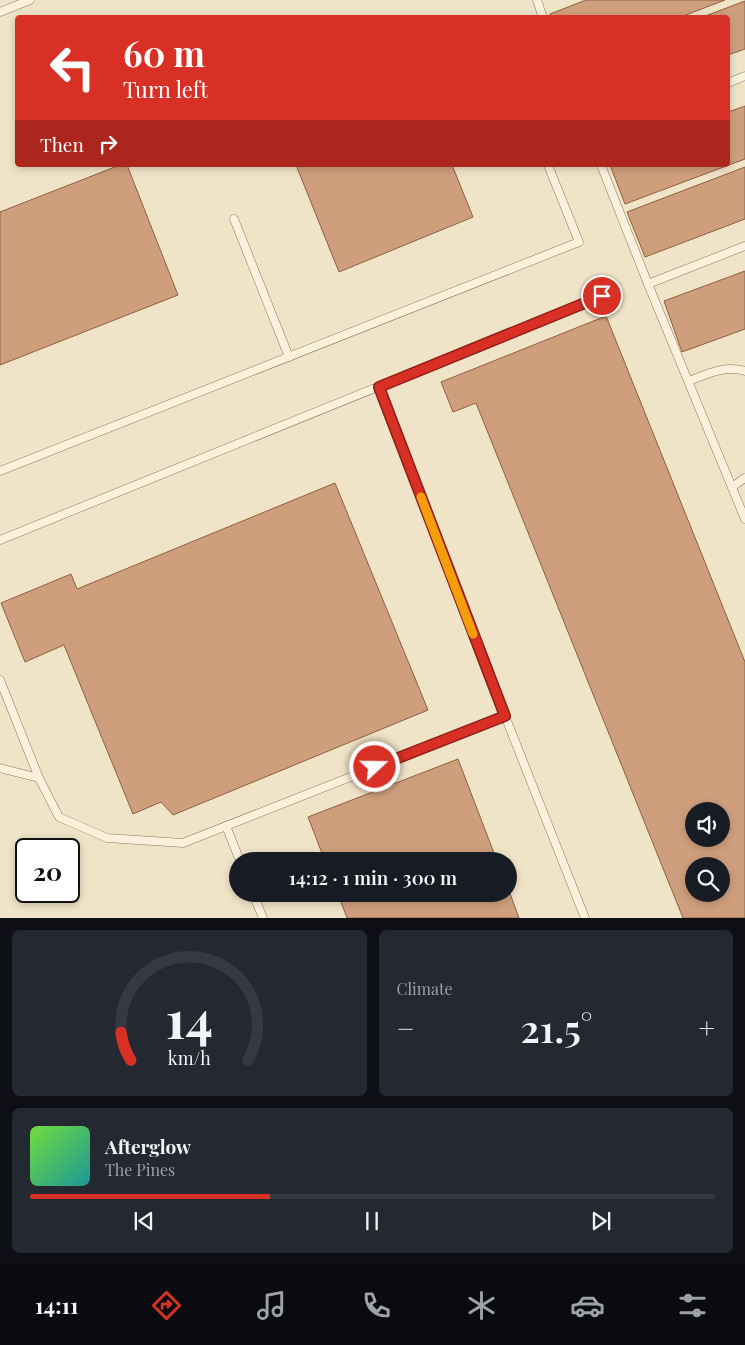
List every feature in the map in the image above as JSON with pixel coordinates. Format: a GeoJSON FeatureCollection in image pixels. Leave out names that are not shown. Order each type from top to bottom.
{"type":"FeatureCollection","features":[{"type":"Feature","properties":{"kind":"lane"},"geometry":{"type":"LineString","coordinates":[[0,12],[30,0]]}},
{"type":"Feature","properties":{"kind":"lane"},"geometry":{"type":"LineString","coordinates":[[537,0],[543,15]]}},
{"type":"Feature","properties":{"kind":"lane"},"geometry":{"type":"LineString","coordinates":[[730,81],[745,76]]}},
{"type":"Feature","properties":{"kind":"lane"},"geometry":{"type":"LineString","coordinates":[[0,471],[579,242],[549,167]]}},
{"type":"Feature","properties":{"kind":"lane"},"geometry":{"type":"LineString","coordinates":[[602,167],[745,518]]}},
{"type":"Feature","properties":{"kind":"lane"},"geometry":{"type":"LineString","coordinates":[[234,219],[289,357]]}},
{"type":"Feature","properties":{"kind":"lane"},"geometry":{"type":"LineString","coordinates":[[648,284],[745,246]]}},
{"type":"Feature","properties":{"kind":"lane"},"geometry":{"type":"LineString","coordinates":[[0,540],[602,296]]}},
{"type":"Feature","properties":{"kind":"lane"},"geometry":{"type":"LineString","coordinates":[[689,381],[717,370],[736,368],[745,371]]}},
{"type":"Feature","properties":{"kind":"lane"},"geometry":{"type":"LineString","coordinates":[[379,387],[505,716],[585,918]]}},
{"type":"Feature","properties":{"kind":"lane"},"geometry":{"type":"LineString","coordinates":[[732,487],[745,478]]}},
{"type":"Feature","properties":{"kind":"lane"},"geometry":{"type":"LineString","coordinates":[[0,680],[39,778],[59,817],[106,838],[184,842],[505,716]]}},
{"type":"Feature","properties":{"kind":"lane"},"geometry":{"type":"LineString","coordinates":[[0,768],[39,778]]}},
{"type":"Feature","properties":{"kind":"lane"},"geometry":{"type":"LineString","coordinates":[[226,826],[236,852]]}},
{"type":"Feature","properties":{"kind":"lane"},"geometry":{"type":"LineString","coordinates":[[257,902],[263,918]]}},
{"type":"Feature","properties":{"kind":"building"},"geometry":{"type":"Polygon","coordinates":[[[586,0],[725,0],[686,15],[550,14],[586,0]]]}},
{"type":"Feature","properties":{"kind":"building"},"geometry":{"type":"Polygon","coordinates":[[[745,1],[745,49],[730,54],[730,15],[708,15],[745,1]]]}},
{"type":"Feature","properties":{"kind":"building"},"geometry":{"type":"Polygon","coordinates":[[[745,106],[745,159],[730,165],[730,111],[745,106]]]}},
{"type":"Feature","properties":{"kind":"building"},"geometry":{"type":"Polygon","coordinates":[[[115,167],[128,167],[178,295],[0,365],[0,212],[115,167]]]}},
{"type":"Feature","properties":{"kind":"building"},"geometry":{"type":"Polygon","coordinates":[[[297,167],[453,167],[473,217],[339,272],[297,167]]]}},
{"type":"Feature","properties":{"kind":"building"},"geometry":{"type":"Polygon","coordinates":[[[611,167],[724,167],[625,204],[611,167]]]}},
{"type":"Feature","properties":{"kind":"building"},"geometry":{"type":"Polygon","coordinates":[[[745,167],[745,219],[645,257],[627,212],[745,167]]]}},
{"type":"Feature","properties":{"kind":"building"},"geometry":{"type":"Polygon","coordinates":[[[745,271],[745,329],[682,352],[664,301],[745,271]]]}},
{"type":"Feature","properties":{"kind":"building"},"geometry":{"type":"Polygon","coordinates":[[[606,316],[745,662],[745,918],[683,918],[476,403],[453,412],[441,382],[606,316]]]}},
{"type":"Feature","properties":{"kind":"building"},"geometry":{"type":"Polygon","coordinates":[[[335,483],[428,710],[173,815],[161,802],[133,814],[64,645],[25,662],[1,603],[71,574],[77,589],[335,483]]]}},
{"type":"Feature","properties":{"kind":"building"},"geometry":{"type":"Polygon","coordinates":[[[458,759],[494,852],[322,852],[308,817],[458,759]]]}},
{"type":"Feature","properties":{"kind":"building"},"geometry":{"type":"Polygon","coordinates":[[[341,902],[513,902],[519,918],[347,918],[341,902]]]}},
{"type":"Feature","properties":{"kind":"slow traffic"},"geometry":{"type":"LineString","coordinates":[[421,497],[473,634]]}},
{"type":"Feature","properties":{"kind":"route"},"geometry":{"type":"LineString","coordinates":[[375,767],[505,716],[379,387],[602,296]]}}]}
